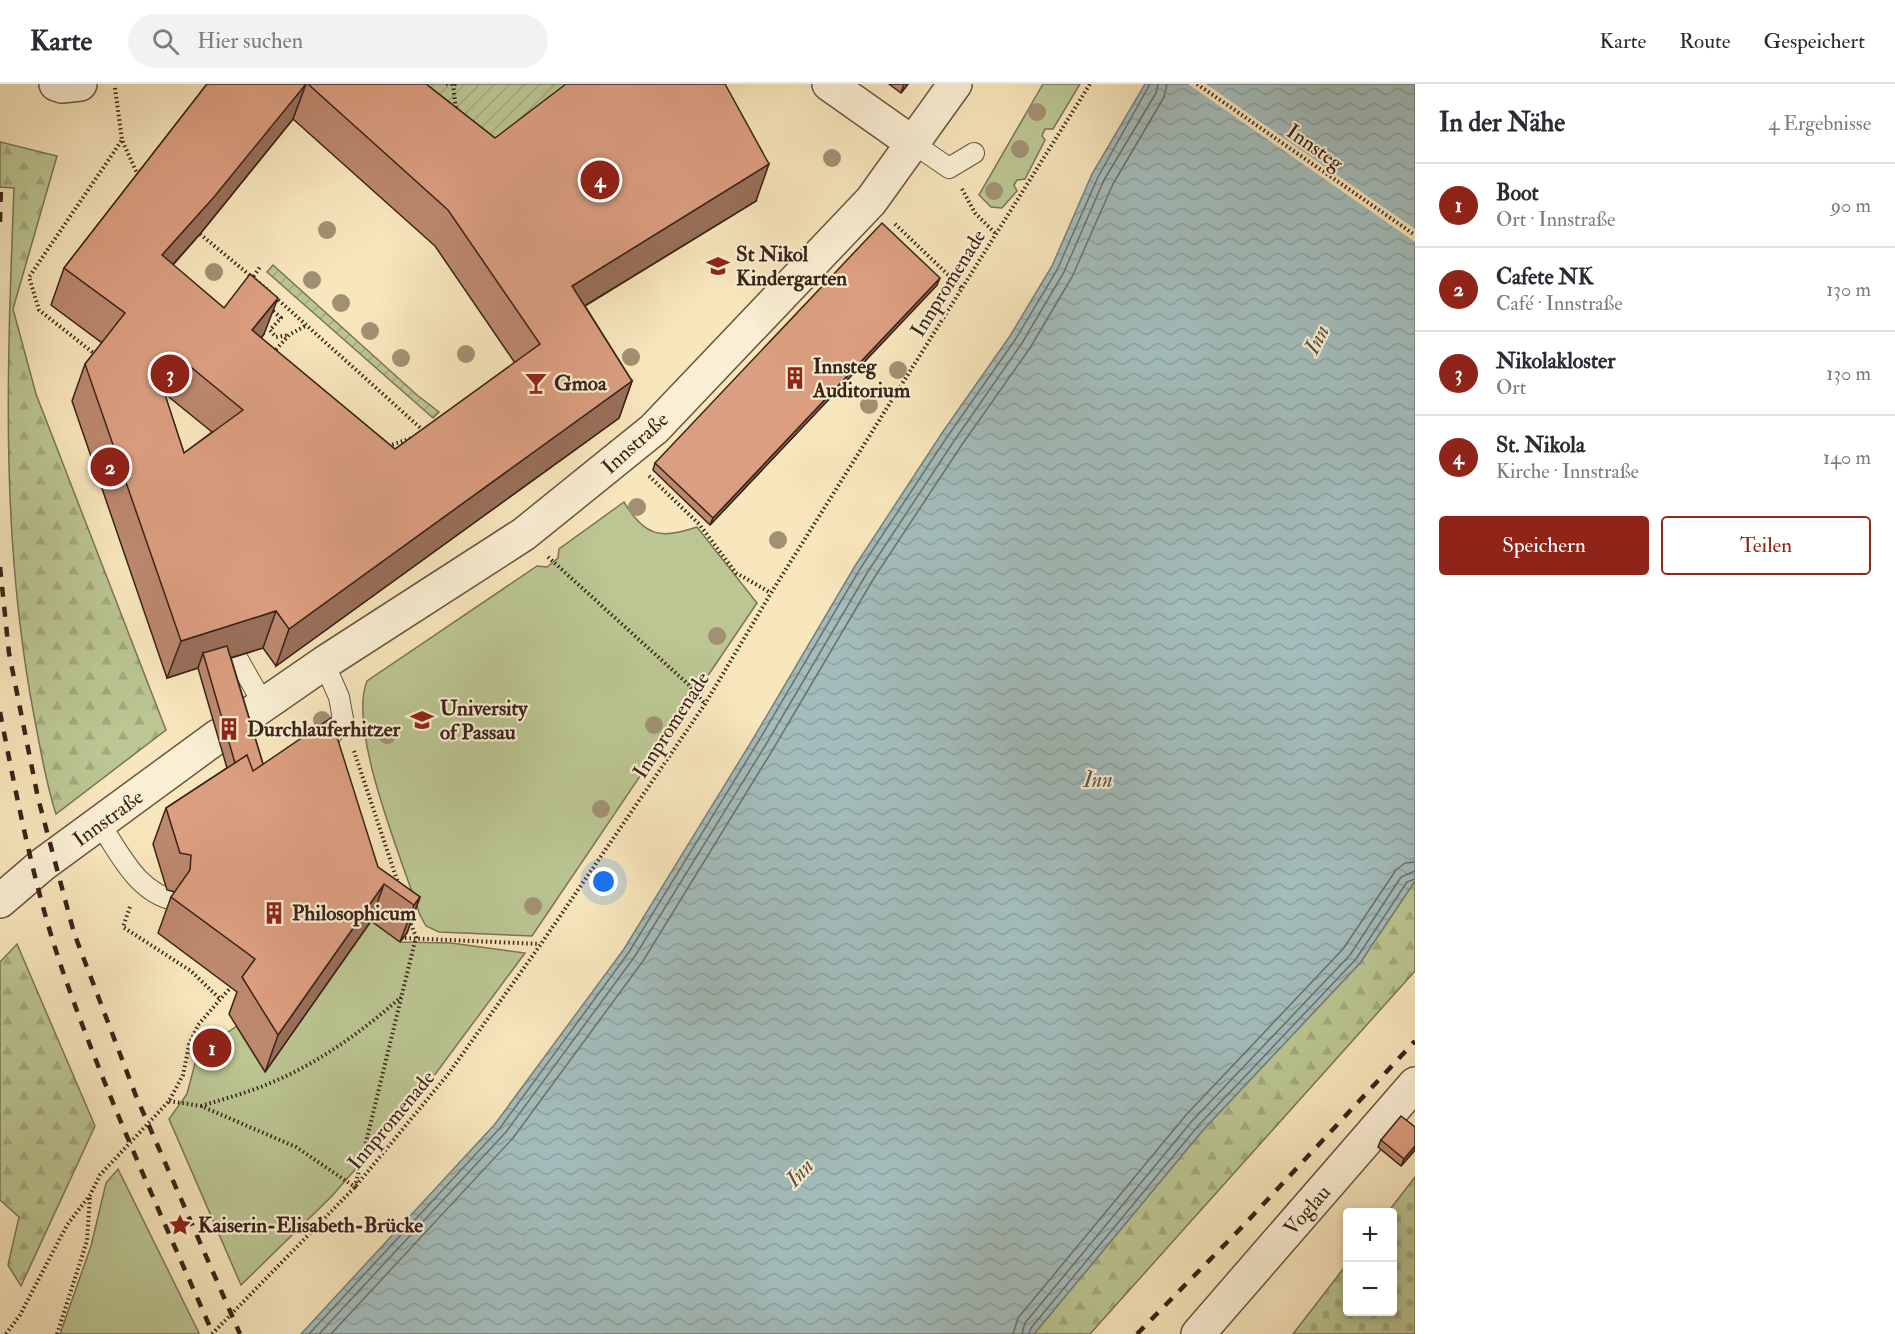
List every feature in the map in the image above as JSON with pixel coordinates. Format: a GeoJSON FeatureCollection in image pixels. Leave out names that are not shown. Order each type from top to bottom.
{"type":"FeatureCollection","features":[{"type":"Feature","properties":{"kind":"street"},"geometry":{"type":"LineString","coordinates":[[56,84],[62,86],[80,84]]}},
{"type":"Feature","properties":{"kind":"street"},"geometry":{"type":"LineString","coordinates":[[829,84],[914,144]]}},
{"type":"Feature","properties":{"kind":"street","name":"Innstraße"},"geometry":{"type":"LineString","coordinates":[[0,901],[42,866],[241,721],[324,663],[524,534],[626,453],[654,429],[871,201],[955,84]]}},
{"type":"Feature","properties":{"kind":"street","name":"Voglau"},"geometry":{"type":"LineString","coordinates":[[1198,1334],[1415,1084]]}},
{"type":"Feature","properties":{"kind":"lane"},"geometry":{"type":"LineString","coordinates":[[914,144],[949,168],[974,153]]}},
{"type":"Feature","properties":{"kind":"lane"},"geometry":{"type":"LineString","coordinates":[[236,656],[241,721]]}},
{"type":"Feature","properties":{"kind":"lane"},"geometry":{"type":"LineString","coordinates":[[296,760],[329,738],[343,718],[339,697],[324,663]]}},
{"type":"Feature","properties":{"kind":"lane"},"geometry":{"type":"LineString","coordinates":[[100,824],[138,881],[152,892],[177,901]]}},
{"type":"Feature","properties":{"kind":"path"},"geometry":{"type":"LineString","coordinates":[[114,84],[123,140],[144,188]]}},
{"type":"Feature","properties":{"kind":"path"},"geometry":{"type":"LineString","coordinates":[[446,84],[455,84],[456,116]]}},
{"type":"Feature","properties":{"kind":"path","name":"Innpromenade"},"geometry":{"type":"LineString","coordinates":[[212,1334],[355,1187],[449,1073],[541,944],[705,704],[771,593],[1090,84]]}},
{"type":"Feature","properties":{"kind":"path","name":"Innsteg"},"geometry":{"type":"LineString","coordinates":[[1197,84],[1415,236]]}},
{"type":"Feature","properties":{"kind":"path"},"geometry":{"type":"LineString","coordinates":[[104,361],[39,310],[29,277],[123,140]]}},
{"type":"Feature","properties":{"kind":"path"},"geometry":{"type":"LineString","coordinates":[[949,168],[975,213],[996,234]]}},
{"type":"Feature","properties":{"kind":"path"},"geometry":{"type":"LineString","coordinates":[[871,201],[962,288]]}},
{"type":"Feature","properties":{"kind":"path"},"geometry":{"type":"LineString","coordinates":[[200,234],[252,279],[259,281],[305,326],[433,439]]}},
{"type":"Feature","properties":{"kind":"path"},"geometry":{"type":"LineString","coordinates":[[252,290],[247,282],[252,279],[260,267]]}},
{"type":"Feature","properties":{"kind":"path"},"geometry":{"type":"LineString","coordinates":[[264,314],[269,308],[281,318],[270,330],[276,337],[289,335]]}},
{"type":"Feature","properties":{"kind":"path"},"geometry":{"type":"LineString","coordinates":[[264,355],[270,356],[289,335],[305,326]]}},
{"type":"Feature","properties":{"kind":"path"},"geometry":{"type":"LineString","coordinates":[[386,447],[427,433],[432,427]]}},
{"type":"Feature","properties":{"kind":"path"},"geometry":{"type":"LineString","coordinates":[[626,453],[699,524],[736,573],[771,593]]}},
{"type":"Feature","properties":{"kind":"path"},"geometry":{"type":"LineString","coordinates":[[524,534],[689,685],[705,704]]}},
{"type":"Feature","properties":{"kind":"path"},"geometry":{"type":"LineString","coordinates":[[343,718],[401,894]]}},
{"type":"Feature","properties":{"kind":"path"},"geometry":{"type":"LineString","coordinates":[[138,881],[123,927],[191,971],[220,999]]}},
{"type":"Feature","properties":{"kind":"path"},"geometry":{"type":"LineString","coordinates":[[169,1101],[201,1106],[296,1147],[355,1187],[416,938],[408,916]]}},
{"type":"Feature","properties":{"kind":"path"},"geometry":{"type":"LineString","coordinates":[[396,932],[404,938],[541,944]]}},
{"type":"Feature","properties":{"kind":"path"},"geometry":{"type":"LineString","coordinates":[[6,1334],[20,1315],[67,1224],[90,1195],[99,1175],[169,1101],[183,1075],[189,1045],[198,1025],[231,987]]}},
{"type":"Feature","properties":{"kind":"path"},"geometry":{"type":"LineString","coordinates":[[201,1106],[267,1084],[309,1063],[371,1024],[401,997]]}},
{"type":"Feature","properties":{"kind":"path"},"geometry":{"type":"LineString","coordinates":[[57,1334],[87,1241],[90,1195]]}},
{"type":"Feature","properties":{"kind":"green space"},"geometry":{"type":"Polygon","coordinates":[[[367,84],[600,84],[481,175],[367,84]]]}},
{"type":"Feature","properties":{"kind":"green space"},"geometry":{"type":"Polygon","coordinates":[[[1043,84],[1080,84],[1053,129],[1045,129],[1042,136],[1045,140],[1025,179],[1017,180],[1014,185],[1017,191],[1002,208],[991,207],[979,195],[1043,84]]]}},
{"type":"Feature","properties":{"kind":"green space"},"geometry":{"type":"Polygon","coordinates":[[[0,142],[57,156],[13,309],[36,394],[166,730],[56,814],[35,721],[16,587],[11,521],[8,389],[14,188],[0,187],[0,142]]]}},
{"type":"Feature","properties":{"kind":"green space"},"geometry":{"type":"Polygon","coordinates":[[[273,265],[417,395],[439,412],[433,418],[267,272],[273,265]]]}},
{"type":"Feature","properties":{"kind":"green space"},"geometry":{"type":"Polygon","coordinates":[[[624,502],[639,522],[654,532],[673,533],[697,527],[757,603],[532,936],[439,932],[426,926],[420,915],[390,831],[370,763],[364,731],[363,703],[367,681],[537,566],[547,567],[558,558],[559,549],[624,502]]]}},
{"type":"Feature","properties":{"kind":"green space"},"geometry":{"type":"Polygon","coordinates":[[[1415,881],[1415,971],[1090,1334],[1034,1334],[1203,1130],[1360,963],[1415,881]]]}},
{"type":"Feature","properties":{"kind":"green space"},"geometry":{"type":"Polygon","coordinates":[[[371,921],[401,942],[451,943],[525,953],[419,1096],[332,1196],[241,1285],[169,1119],[187,1094],[198,1052],[237,1026],[265,1071],[371,921]]]}},
{"type":"Feature","properties":{"kind":"green space"},"geometry":{"type":"Polygon","coordinates":[[[17,944],[95,1126],[21,1286],[8,1265],[19,1217],[0,1200],[0,962],[17,944]]]}},
{"type":"Feature","properties":{"kind":"green space"},"geometry":{"type":"Polygon","coordinates":[[[118,1169],[198,1334],[60,1334],[91,1246],[106,1183],[118,1169]]]}},
{"type":"Feature","properties":{"kind":"green space"},"geometry":{"type":"Polygon","coordinates":[[[1415,1177],[1415,1334],[1293,1334],[1343,1269],[1343,1316],[1397,1316],[1397,1208],[1391,1208],[1415,1177]]]}},
{"type":"Feature","properties":{"kind":"water","name":"Inn"},"geometry":{"type":"Polygon","coordinates":[[[1145,84],[1415,84],[1415,881],[1360,963],[1203,1130],[1034,1334],[301,1334],[495,1124],[624,949],[753,739],[855,566],[942,433],[1010,336],[1052,266],[1092,174],[1145,84]]]}},
{"type":"Feature","properties":{"kind":"pier"},"geometry":{"type":"Polygon","coordinates":[[[1188,84],[1206,84],[1415,229],[1415,242],[1188,84]]]}},
{"type":"Feature","properties":{"kind":"building"},"geometry":{"type":"Polygon","coordinates":[[[207,84],[306,84],[214,197],[162,255],[224,308],[250,274],[278,298],[252,330],[395,449],[540,344],[448,210],[308,84],[426,84],[495,138],[566,84],[725,84],[769,164],[572,286],[632,381],[289,629],[276,611],[181,641],[85,364],[125,313],[64,268],[207,84]],[[175,354],[158,373],[184,453],[243,410],[175,354]]]}},
{"type":"Feature","properties":{"kind":"building","name":"Innsteg Auditorium"},"geometry":{"type":"Polygon","coordinates":[[[882,223],[940,278],[713,518],[655,463],[882,223]]]}},
{"type":"Feature","properties":{"kind":"building"},"geometry":{"type":"Polygon","coordinates":[[[227,646],[263,764],[253,771],[247,755],[235,763],[203,653],[227,646]]]}},
{"type":"Feature","properties":{"kind":"building","name":"Philosophicum"},"geometry":{"type":"Polygon","coordinates":[[[331,718],[378,867],[420,897],[414,905],[384,884],[278,1035],[242,977],[255,959],[171,897],[190,870],[191,855],[180,853],[166,808],[247,755],[253,771],[331,718]]]}},
{"type":"Feature","properties":{"kind":"building"},"geometry":{"type":"Polygon","coordinates":[[[1401,1116],[1415,1127],[1415,1146],[1404,1159],[1381,1140],[1401,1116]]]}},
{"type":"Feature","properties":{"kind":"railway"},"geometry":{"type":"LineString","coordinates":[[0,222],[1,187]]}},
{"type":"Feature","properties":{"kind":"railway"},"geometry":{"type":"LineString","coordinates":[[0,567],[9,653],[38,798],[74,933],[136,1096],[240,1334]]}},
{"type":"Feature","properties":{"kind":"railway"},"geometry":{"type":"LineString","coordinates":[[0,712],[37,885],[68,986],[119,1118],[213,1334]]}},
{"type":"Feature","properties":{"kind":"railway"},"geometry":{"type":"LineString","coordinates":[[1137,1334],[1243,1226],[1415,1041]]}},
{"type":"Feature","properties":{"kind":"place","name":"St. Nikola"},"geometry":{"type":"Point","coordinates":[600,180]}},
{"type":"Feature","properties":{"kind":"place","name":"St Nikol Kindergarten"},"geometry":{"type":"Point","coordinates":[718,266]}},
{"type":"Feature","properties":{"kind":"place","name":"Nikolakloster"},"geometry":{"type":"Point","coordinates":[170,374]}},
{"type":"Feature","properties":{"kind":"place","name":"Innsteg Auditorium"},"geometry":{"type":"Point","coordinates":[795,378]}},
{"type":"Feature","properties":{"kind":"place","name":"Gmoa"},"geometry":{"type":"Point","coordinates":[536,383]}},
{"type":"Feature","properties":{"kind":"place","name":"Cafete NK"},"geometry":{"type":"Point","coordinates":[110,467]}},
{"type":"Feature","properties":{"kind":"place","name":"University of Passau"},"geometry":{"type":"Point","coordinates":[422,720]}},
{"type":"Feature","properties":{"kind":"place","name":"Durchlauferhitzer"},"geometry":{"type":"Point","coordinates":[229,729]}},
{"type":"Feature","properties":{"kind":"place","name":"Philosophicum"},"geometry":{"type":"Point","coordinates":[274,913]}},
{"type":"Feature","properties":{"kind":"place","name":"Boot"},"geometry":{"type":"Point","coordinates":[212,1048]}},
{"type":"Feature","properties":{"kind":"place","name":"Kaiserin-Elisabeth-Brücke"},"geometry":{"type":"Point","coordinates":[180,1225]}}]}
